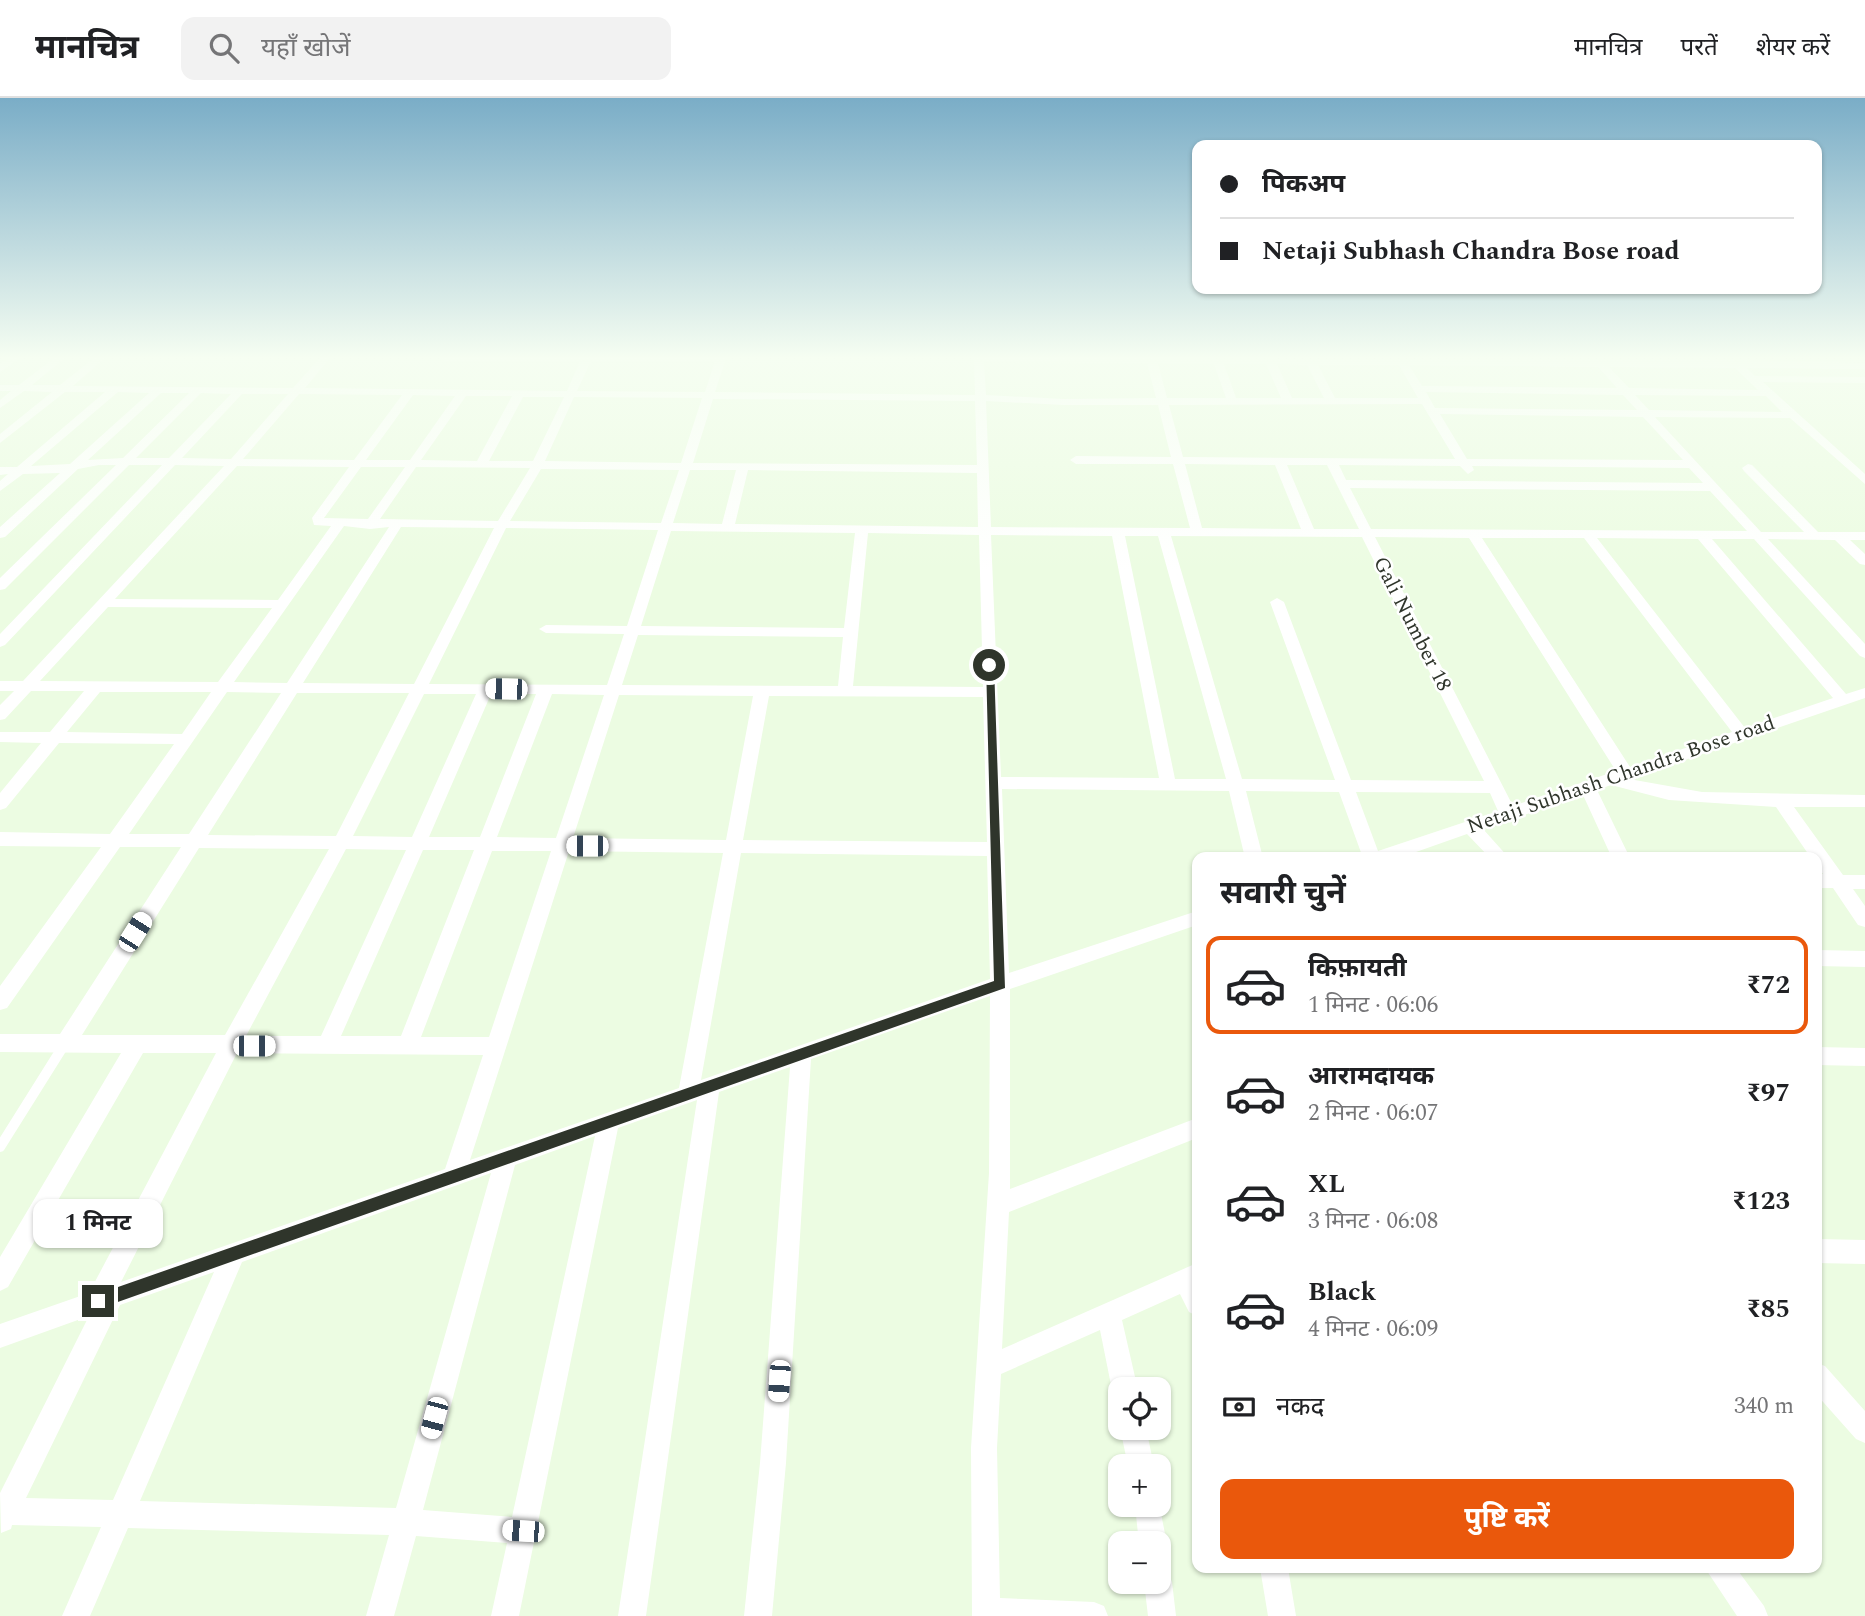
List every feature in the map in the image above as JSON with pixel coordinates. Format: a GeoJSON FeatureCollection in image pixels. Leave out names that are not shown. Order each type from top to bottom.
{"type":"FeatureCollection","features":[{"type":"Feature","properties":{"kind":"street"},"geometry":{"type":"LineString","coordinates":[[0,488],[69,429]]}},
{"type":"Feature","properties":{"kind":"street"},"geometry":{"type":"LineString","coordinates":[[0,534],[116,429]]}},
{"type":"Feature","properties":{"kind":"street"},"geometry":{"type":"LineString","coordinates":[[0,586],[159,429]]}},
{"type":"Feature","properties":{"kind":"street"},"geometry":{"type":"LineString","coordinates":[[0,642],[203,429]]}},
{"type":"Feature","properties":{"kind":"street"},"geometry":{"type":"LineString","coordinates":[[0,715],[262,429]]}},
{"type":"Feature","properties":{"kind":"street"},"geometry":{"type":"LineString","coordinates":[[382,429],[318,518],[318,522],[338,525],[862,530],[1865,536]]}},
{"type":"Feature","properties":{"kind":"street"},"geometry":{"type":"LineString","coordinates":[[370,525],[438,429]]}},
{"type":"Feature","properties":{"kind":"street"},"geometry":{"type":"LineString","coordinates":[[481,465],[500,429]]}},
{"type":"Feature","properties":{"kind":"street"},"geometry":{"type":"LineString","coordinates":[[523,1531],[405,1522],[121,1513],[2,1516],[230,1046],[340,844],[501,526],[537,466],[554,429]]}},
{"type":"Feature","properties":{"kind":"street"},"geometry":{"type":"LineString","coordinates":[[454,1176],[699,429]]}},
{"type":"Feature","properties":{"kind":"street"},"geometry":{"type":"LineString","coordinates":[[982,429],[1000,984],[998,1205],[984,1448],[986,1614],[1094,1616]]}},
{"type":"Feature","properties":{"kind":"street"},"geometry":{"type":"LineString","coordinates":[[1171,429],[1197,532]]}},
{"type":"Feature","properties":{"kind":"street"},"geometry":{"type":"LineString","coordinates":[[1443,429],[1477,486]]}},
{"type":"Feature","properties":{"kind":"street"},"geometry":{"type":"LineString","coordinates":[[1658,429],[1865,653]]}},
{"type":"Feature","properties":{"kind":"street"},"geometry":{"type":"LineString","coordinates":[[1808,429],[1865,480]]}},
{"type":"Feature","properties":{"kind":"street"},"geometry":{"type":"LineString","coordinates":[[1076,460],[1690,464]]}},
{"type":"Feature","properties":{"kind":"street"},"geometry":{"type":"LineString","coordinates":[[1279,460],[1309,533]]}},
{"type":"Feature","properties":{"kind":"street","name":"Gali Number 18"},"geometry":{"type":"LineString","coordinates":[[1330,460],[1508,813]]}},
{"type":"Feature","properties":{"kind":"street"},"geometry":{"type":"LineString","coordinates":[[0,471],[76,466],[99,461],[983,469]]}},
{"type":"Feature","properties":{"kind":"street"},"geometry":{"type":"LineString","coordinates":[[727,528],[743,467]]}},
{"type":"Feature","properties":{"kind":"street"},"geometry":{"type":"LineString","coordinates":[[1748,468],[1815,536]]}},
{"type":"Feature","properties":{"kind":"street"},"geometry":{"type":"LineString","coordinates":[[1342,484],[1711,487]]}},
{"type":"Feature","properties":{"kind":"street"},"geometry":{"type":"LineString","coordinates":[[0,1002],[112,840],[338,525]]}},
{"type":"Feature","properties":{"kind":"street"},"geometry":{"type":"LineString","coordinates":[[64,1045],[396,525]]}},
{"type":"Feature","properties":{"kind":"street"},"geometry":{"type":"LineString","coordinates":[[845,691],[862,530]]}},
{"type":"Feature","properties":{"kind":"street"},"geometry":{"type":"LineString","coordinates":[[1118,532],[1168,785]]}},
{"type":"Feature","properties":{"kind":"street"},"geometry":{"type":"LineString","coordinates":[[1163,532],[1236,785],[1253,852]]}},
{"type":"Feature","properties":{"kind":"street"},"geometry":{"type":"LineString","coordinates":[[1474,533],[1618,776],[1656,794],[1865,801]]}},
{"type":"Feature","properties":{"kind":"street"},"geometry":{"type":"LineString","coordinates":[[1587,534],[1742,735]]}},
{"type":"Feature","properties":{"kind":"street"},"geometry":{"type":"LineString","coordinates":[[1701,534],[1843,701]]}},
{"type":"Feature","properties":{"kind":"street"},"geometry":{"type":"LineString","coordinates":[[1840,537],[1865,561]]}},
{"type":"Feature","properties":{"kind":"street"},"geometry":{"type":"LineString","coordinates":[[1277,602],[1344,786],[1372,852]]}},
{"type":"Feature","properties":{"kind":"street"},"geometry":{"type":"LineString","coordinates":[[102,603],[281,604]]}},
{"type":"Feature","properties":{"kind":"street"},"geometry":{"type":"LineString","coordinates":[[546,629],[850,633]]}},
{"type":"Feature","properties":{"kind":"street"},"geometry":{"type":"LineString","coordinates":[[0,686],[990,692]]}},
{"type":"Feature","properties":{"kind":"street"},"geometry":{"type":"LineString","coordinates":[[0,804],[96,687]]}},
{"type":"Feature","properties":{"kind":"street"},"geometry":{"type":"LineString","coordinates":[[327,1046],[486,689]]}},
{"type":"Feature","properties":{"kind":"street"},"geometry":{"type":"LineString","coordinates":[[407,1046],[546,689]]}},
{"type":"Feature","properties":{"kind":"street"},"geometry":{"type":"LineString","coordinates":[[632,1616],[699,1090],[734,847],[762,690]]}},
{"type":"Feature","properties":{"kind":"street","name":"Netaji Subhash Chandra Bose road"},"geometry":{"type":"LineString","coordinates":[[1393,852],[1865,693]]}},
{"type":"Feature","properties":{"kind":"street"},"geometry":{"type":"LineString","coordinates":[[0,737],[185,739]]}},
{"type":"Feature","properties":{"kind":"street"},"geometry":{"type":"LineString","coordinates":[[993,783],[1494,787]]}},
{"type":"Feature","properties":{"kind":"street"},"geometry":{"type":"LineString","coordinates":[[1588,787],[1618,852]]}},
{"type":"Feature","properties":{"kind":"street"},"geometry":{"type":"LineString","coordinates":[[1780,800],[1817,852]]}},
{"type":"Feature","properties":{"kind":"street"},"geometry":{"type":"LineString","coordinates":[[1470,826],[1495,852]]}},
{"type":"Feature","properties":{"kind":"street"},"geometry":{"type":"LineString","coordinates":[[0,839],[995,849]]}},
{"type":"Feature","properties":{"kind":"street"},"geometry":{"type":"LineString","coordinates":[[1822,860],[1865,920]]}},
{"type":"Feature","properties":{"kind":"street"},"geometry":{"type":"LineString","coordinates":[[1822,881],[1865,881]]}},
{"type":"Feature","properties":{"kind":"street"},"geometry":{"type":"LineString","coordinates":[[0,1336],[1000,984],[1192,920]]}},
{"type":"Feature","properties":{"kind":"street"},"geometry":{"type":"LineString","coordinates":[[1822,958],[1865,959]]}},
{"type":"Feature","properties":{"kind":"street"},"geometry":{"type":"LineString","coordinates":[[0,1043],[136,1046],[498,1046]]}},
{"type":"Feature","properties":{"kind":"street"},"geometry":{"type":"LineString","coordinates":[[0,1279],[136,1046]]}},
{"type":"Feature","properties":{"kind":"street"},"geometry":{"type":"LineString","coordinates":[[758,1616],[773,1463],[802,1054]]}},
{"type":"Feature","properties":{"kind":"street"},"geometry":{"type":"LineString","coordinates":[[1822,1056],[1865,1057]]}},
{"type":"Feature","properties":{"kind":"street"},"geometry":{"type":"LineString","coordinates":[[505,1616],[609,1122]]}},
{"type":"Feature","properties":{"kind":"street"},"geometry":{"type":"LineString","coordinates":[[998,1205],[1192,1130]]}},
{"type":"Feature","properties":{"kind":"street"},"geometry":{"type":"LineString","coordinates":[[380,1616],[506,1158]]}},
{"type":"Feature","properties":{"kind":"street"},"geometry":{"type":"LineString","coordinates":[[1822,1251],[1865,1252]]}},
{"type":"Feature","properties":{"kind":"street"},"geometry":{"type":"LineString","coordinates":[[76,1616],[234,1254]]}},
{"type":"Feature","properties":{"kind":"street"},"geometry":{"type":"LineString","coordinates":[[989,1367],[1191,1278]]}},
{"type":"Feature","properties":{"kind":"street"},"geometry":{"type":"LineString","coordinates":[[1109,1314],[1122,1377]]}},
{"type":"Feature","properties":{"kind":"street"},"geometry":{"type":"LineString","coordinates":[[1822,1382],[1865,1430]]}},
{"type":"Feature","properties":{"kind":"street"},"geometry":{"type":"LineString","coordinates":[[1275,1573],[1282,1616]]}},
{"type":"Feature","properties":{"kind":"street"},"geometry":{"type":"LineString","coordinates":[[1723,1573],[1754,1616]]}},
{"type":"Feature","properties":{"kind":"street"},"geometry":{"type":"LineString","coordinates":[[1159,1594],[1162,1616]]}},
{"type":"Feature","properties":{"kind":"lane"},"geometry":{"type":"LineString","coordinates":[[0,1147],[64,1045]]}},
{"type":"Feature","properties":{"kind":"route"},"geometry":{"type":"LineString","coordinates":[[98,1301],[1000,984],[989,665]]}}]}
